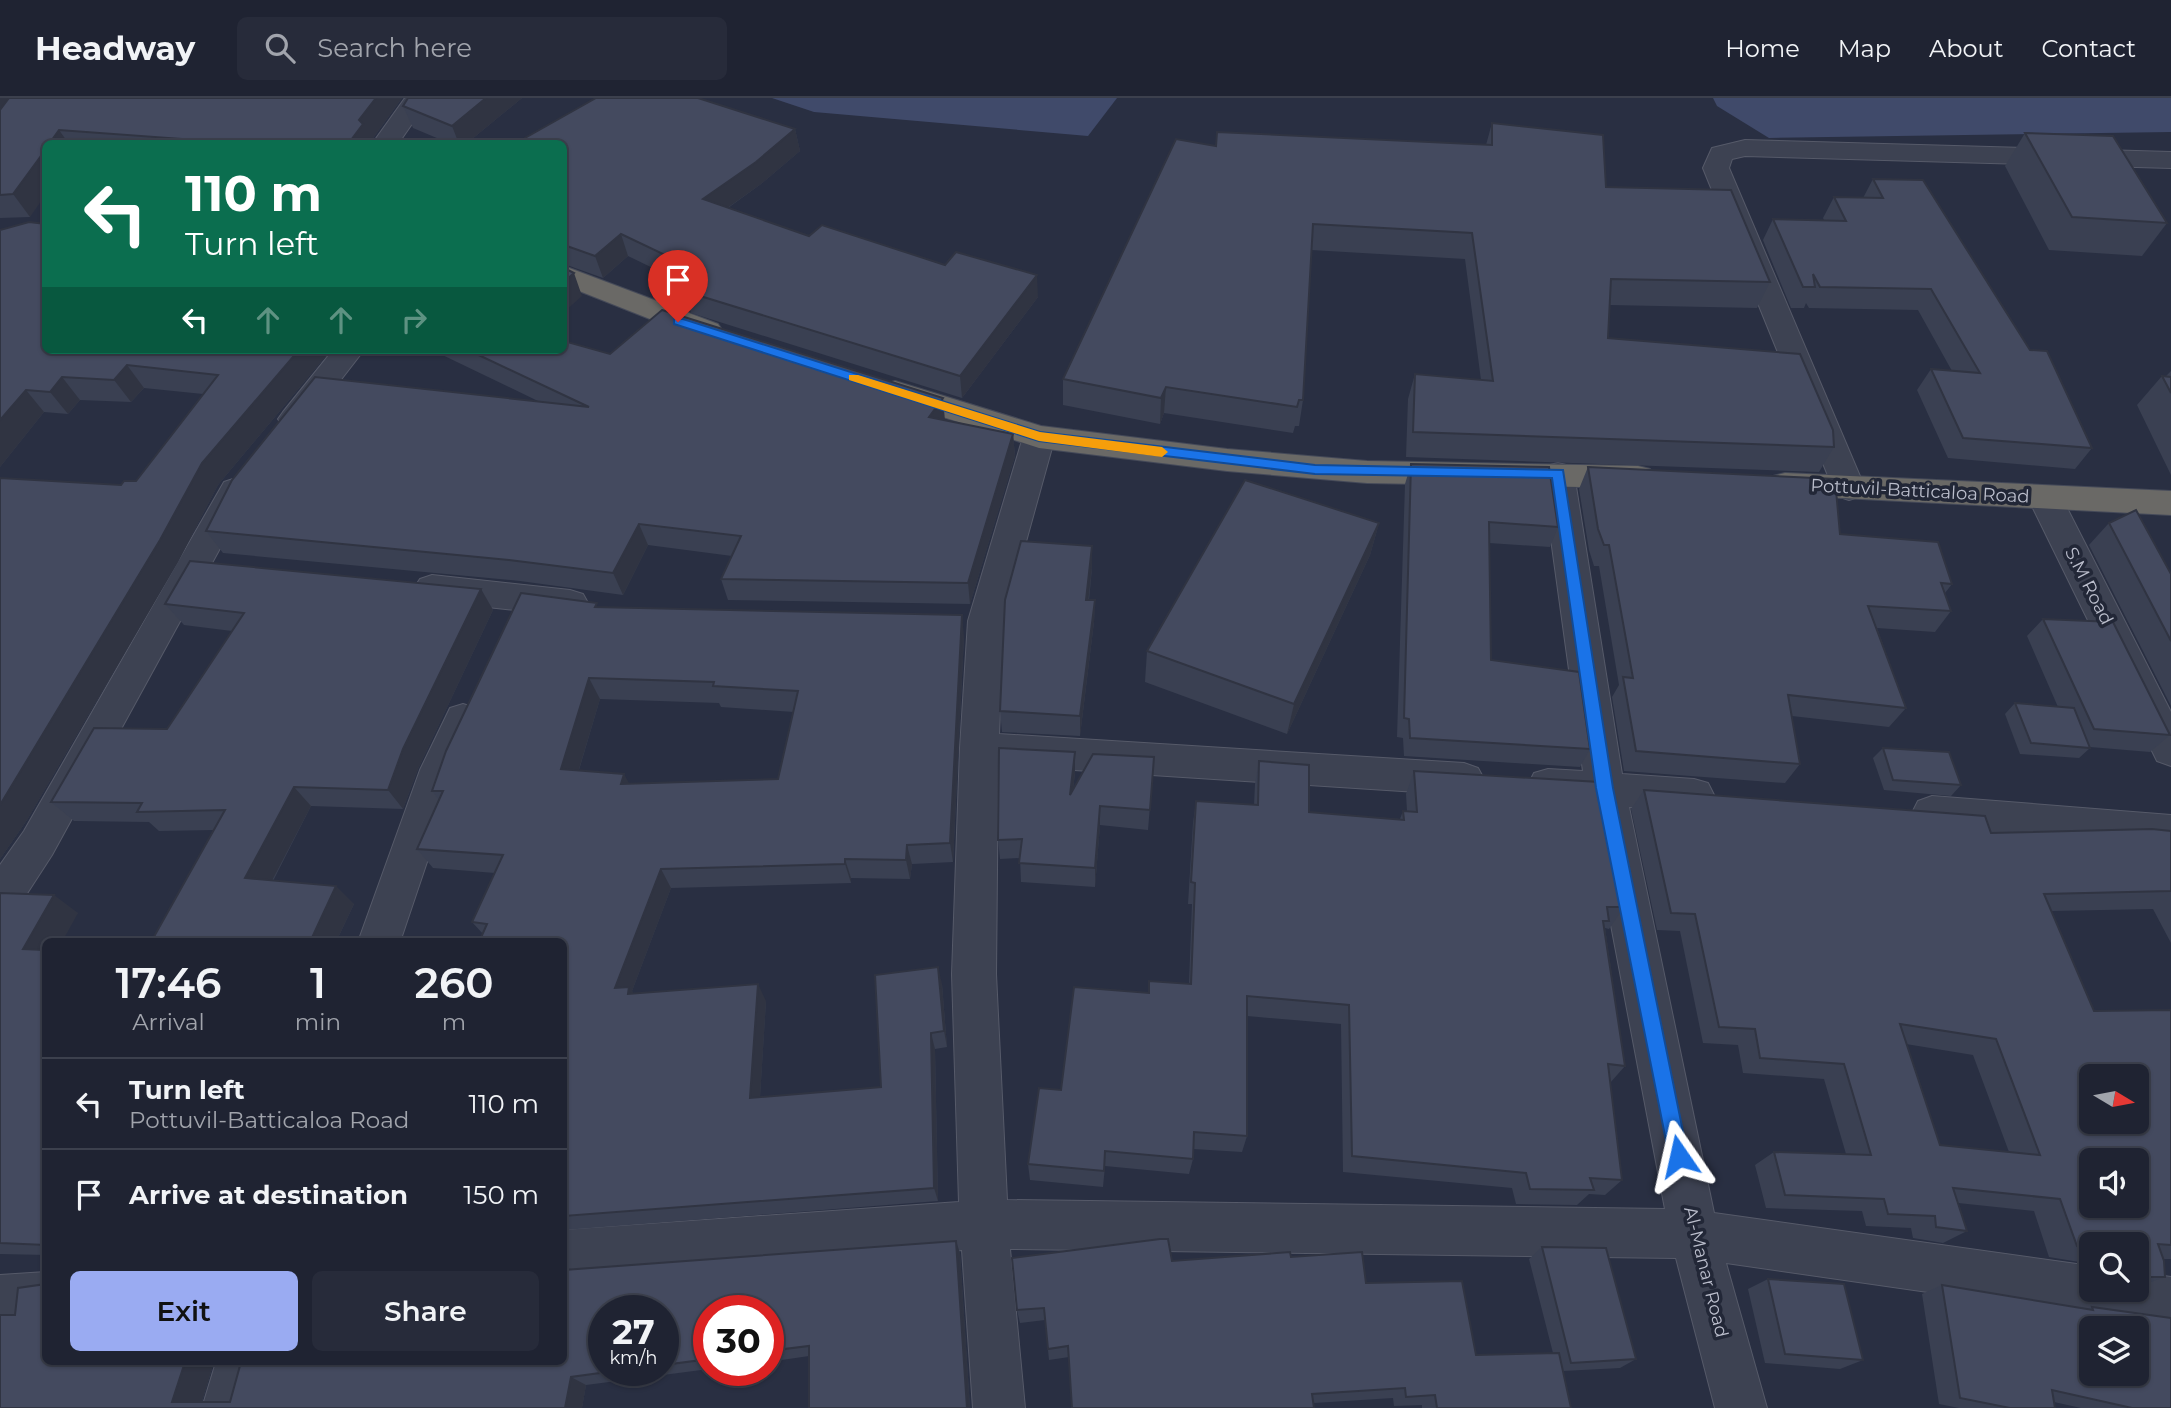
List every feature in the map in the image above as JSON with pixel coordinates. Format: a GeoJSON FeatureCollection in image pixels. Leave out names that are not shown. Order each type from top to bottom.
{"type":"FeatureCollection","features":[{"type":"Feature","properties":{"kind":"highway"},"geometry":{"type":"LineString","coordinates":[[567,276],[678,322],[743,342]]}},
{"type":"Feature","properties":{"kind":"highway"},"geometry":{"type":"LineString","coordinates":[[872,383],[1039,437],[1315,469],[1663,478]]}},
{"type":"Feature","properties":{"kind":"highway","name":"Pottuvil-Batticaloa Road"},"geometry":{"type":"LineString","coordinates":[[1756,483],[2171,503]]}},
{"type":"Feature","properties":{"kind":"street"},"geometry":{"type":"LineString","coordinates":[[388,140],[418,98]]}},
{"type":"Feature","properties":{"kind":"street"},"geometry":{"type":"LineString","coordinates":[[1849,488],[1716,168],[1721,154],[1745,148],[2171,160]]}},
{"type":"Feature","properties":{"kind":"street"},"geometry":{"type":"LineString","coordinates":[[0,899],[38,843],[210,567],[232,495],[346,354]]}},
{"type":"Feature","properties":{"kind":"street"},"geometry":{"type":"LineString","coordinates":[[999,1408],[984,1224],[974,974],[979,748],[972,620],[1039,437]]}},
{"type":"Feature","properties":{"kind":"street","name":"Al-Manar Road"},"geometry":{"type":"LineString","coordinates":[[1558,474],[1605,788],[1695,1234],[1741,1408]]}},
{"type":"Feature","properties":{"kind":"street","name":"S.M Road"},"geometry":{"type":"LineString","coordinates":[[2045,498],[2171,750]]}},
{"type":"Feature","properties":{"kind":"street"},"geometry":{"type":"LineString","coordinates":[[398,585],[603,608]]}},
{"type":"Feature","properties":{"kind":"street"},"geometry":{"type":"LineString","coordinates":[[502,634],[520,597]]}},
{"type":"Feature","properties":{"kind":"street"},"geometry":{"type":"LineString","coordinates":[[380,938],[439,770],[479,683]]}},
{"type":"Feature","properties":{"kind":"street"},"geometry":{"type":"LineString","coordinates":[[979,748],[1729,798]]}},
{"type":"Feature","properties":{"kind":"street"},"geometry":{"type":"LineString","coordinates":[[1895,811],[2171,832]]}},
{"type":"Feature","properties":{"kind":"street"},"geometry":{"type":"LineString","coordinates":[[567,1255],[984,1224],[1695,1234],[2171,1302]]}},
{"type":"Feature","properties":{"kind":"street"},"geometry":{"type":"LineString","coordinates":[[0,1300],[42,1297]]}},
{"type":"Feature","properties":{"kind":"street"},"geometry":{"type":"LineString","coordinates":[[228,1408],[241,1365]]}},
{"type":"Feature","properties":{"kind":"water"},"geometry":{"type":"Polygon","coordinates":[[[772,98],[1117,98],[1088,136],[814,112],[772,98]]]}},
{"type":"Feature","properties":{"kind":"water"},"geometry":{"type":"Polygon","coordinates":[[[1713,98],[2171,98],[2171,132],[1769,138],[1717,106],[1713,98]]]}},
{"type":"Feature","properties":{"kind":"building"},"geometry":{"type":"Polygon","coordinates":[[[9,98],[376,98],[359,120],[363,124],[351,140],[197,140],[59,130],[52,140],[42,140],[42,154],[13,194],[0,195],[0,110],[9,98]]]}},
{"type":"Feature","properties":{"kind":"building"},"geometry":{"type":"Polygon","coordinates":[[[408,98],[486,98],[452,126],[403,106],[408,98]]]}},
{"type":"Feature","properties":{"kind":"building"},"geometry":{"type":"Polygon","coordinates":[[[596,98],[698,98],[795,129],[756,162],[703,199],[809,236],[822,225],[945,265],[956,252],[1037,275],[960,376],[684,291],[705,274],[621,234],[595,256],[567,246],[567,140],[523,140],[596,98]]]}},
{"type":"Feature","properties":{"kind":"building"},"geometry":{"type":"Polygon","coordinates":[[[1492,123],[1603,135],[1606,187],[1731,190],[1770,282],[1611,279],[1608,338],[1800,354],[1833,430],[1834,447],[1413,432],[1415,374],[1493,381],[1472,233],[1313,224],[1303,400],[1299,400],[1297,407],[1166,387],[1161,398],[1063,379],[1176,139],[1216,146],[1217,132],[1492,145],[1492,123]]]}},
{"type":"Feature","properties":{"kind":"building"},"geometry":{"type":"Polygon","coordinates":[[[2025,133],[2113,136],[2167,223],[2072,217],[2025,133]]]}},
{"type":"Feature","properties":{"kind":"building"},"geometry":{"type":"Polygon","coordinates":[[[1873,179],[1923,180],[2030,350],[2047,351],[2092,448],[1963,438],[1931,369],[1980,373],[1931,289],[1820,287],[1813,274],[1815,287],[1803,287],[1773,219],[1846,221],[1834,197],[1883,198],[1873,179]]]}},
{"type":"Feature","properties":{"kind":"building"},"geometry":{"type":"Polygon","coordinates":[[[29,222],[42,224],[42,354],[296,354],[202,463],[160,540],[0,805],[0,478],[121,485],[124,481],[136,481],[218,375],[127,365],[114,380],[62,377],[50,392],[26,390],[0,420],[0,230],[29,222]]]}},
{"type":"Feature","properties":{"kind":"building"},"geometry":{"type":"Polygon","coordinates":[[[567,270],[574,273],[567,279],[567,270]]]}},
{"type":"Feature","properties":{"kind":"building"},"geometry":{"type":"Polygon","coordinates":[[[662,310],[943,398],[929,417],[1013,434],[968,583],[721,579],[741,536],[639,524],[613,573],[509,560],[206,531],[232,480],[315,377],[589,407],[476,354],[567,354],[567,342],[610,354],[662,310]]]}},
{"type":"Feature","properties":{"kind":"building"},"geometry":{"type":"Polygon","coordinates":[[[2162,376],[2171,377],[2171,393],[2162,376]]]}},
{"type":"Feature","properties":{"kind":"building"},"geometry":{"type":"Polygon","coordinates":[[[1411,464],[1549,467],[1558,527],[1489,522],[1491,660],[1579,672],[1590,749],[1410,738],[1409,719],[1404,718],[1411,464]]]}},
{"type":"Feature","properties":{"kind":"building"},"geometry":{"type":"Polygon","coordinates":[[[1588,467],[1835,479],[1840,534],[1938,542],[1952,584],[1941,583],[1951,611],[1868,606],[1906,708],[1788,695],[1800,764],[1636,751],[1623,677],[1633,678],[1609,545],[1604,545],[1598,529],[1588,467]]]}},
{"type":"Feature","properties":{"kind":"building"},"geometry":{"type":"Polygon","coordinates":[[[1245,480],[1379,523],[1294,704],[1147,651],[1245,480]]]}},
{"type":"Feature","properties":{"kind":"building"},"geometry":{"type":"Polygon","coordinates":[[[2136,510],[2171,574],[2171,641],[2109,523],[2136,510]]]}},
{"type":"Feature","properties":{"kind":"building"},"geometry":{"type":"Polygon","coordinates":[[[1021,541],[1092,546],[1086,600],[1095,600],[1080,716],[1000,711],[1005,600],[1021,541]]]}},
{"type":"Feature","properties":{"kind":"building"},"geometry":{"type":"Polygon","coordinates":[[[190,561],[481,589],[403,749],[388,790],[294,787],[245,878],[336,886],[312,938],[153,938],[225,810],[137,812],[142,803],[51,802],[94,728],[167,729],[244,613],[165,604],[190,561]]]}},
{"type":"Feature","properties":{"kind":"building"},"geometry":{"type":"Polygon","coordinates":[[[521,593],[597,603],[595,607],[962,615],[950,843],[907,845],[906,860],[845,859],[845,864],[661,869],[615,988],[629,987],[628,994],[758,984],[750,1098],[881,1087],[875,975],[938,967],[944,1031],[931,1033],[934,1188],[567,1216],[567,938],[481,938],[487,924],[472,922],[503,855],[417,849],[443,791],[432,791],[446,751],[521,593]],[[589,678],[561,769],[624,774],[621,784],[778,779],[798,691],[713,686],[714,682],[589,678]]]}},
{"type":"Feature","properties":{"kind":"building"},"geometry":{"type":"Polygon","coordinates":[[[2043,619],[2113,622],[2170,735],[2094,729],[2043,619]]]}},
{"type":"Feature","properties":{"kind":"building"},"geometry":{"type":"Polygon","coordinates":[[[2015,703],[2074,708],[2090,748],[2031,743],[2015,703]]]}},
{"type":"Feature","properties":{"kind":"building"},"geometry":{"type":"Polygon","coordinates":[[[999,748],[1075,752],[1070,795],[1093,754],[1154,757],[1150,810],[1100,806],[1095,868],[1019,863],[1022,839],[998,840],[999,748]]]}},
{"type":"Feature","properties":{"kind":"building"},"geometry":{"type":"Polygon","coordinates":[[[1883,748],[1949,752],[1961,785],[1893,780],[1883,748]]]}},
{"type":"Feature","properties":{"kind":"building"},"geometry":{"type":"Polygon","coordinates":[[[1259,761],[1309,765],[1309,812],[1404,820],[1403,811],[1417,812],[1414,771],[1599,782],[1624,907],[1607,907],[1609,921],[1603,921],[1625,1066],[1608,1064],[1622,1180],[1590,1178],[1594,1190],[1530,1189],[1526,1173],[1352,1156],[1349,1005],[1247,996],[1247,1136],[1194,1132],[1193,1159],[1105,1151],[1104,1171],[1028,1164],[1039,1088],[1061,1090],[1074,987],[1149,993],[1149,981],[1191,984],[1195,883],[1191,882],[1196,801],[1258,805],[1259,761]]]}},
{"type":"Feature","properties":{"kind":"building"},"geometry":{"type":"Polygon","coordinates":[[[1644,790],[1985,816],[1991,833],[2152,829],[2171,831],[2171,891],[2044,894],[2094,1011],[2171,1010],[2171,1245],[2158,1244],[2164,1261],[2165,1277],[2149,1277],[2149,1232],[2079,1232],[2077,1246],[2060,1199],[1953,1188],[1967,1231],[1936,1227],[1935,1216],[1888,1214],[1884,1199],[1785,1195],[1774,1152],[1871,1155],[1844,1064],[1760,1058],[1755,1029],[1719,1027],[1695,914],[1671,913],[1644,790]],[[1900,1024],[1940,1145],[2040,1155],[1996,1039],[1900,1024]]]}},
{"type":"Feature","properties":{"kind":"building"},"geometry":{"type":"Polygon","coordinates":[[[0,893],[54,895],[23,949],[42,950],[42,1245],[0,1243],[0,893]]]}},
{"type":"Feature","properties":{"kind":"building"},"geometry":{"type":"Polygon","coordinates":[[[1168,1239],[1172,1261],[1290,1252],[1291,1257],[1362,1252],[1366,1283],[1462,1281],[1476,1355],[1559,1353],[1571,1408],[1437,1408],[1435,1395],[1406,1397],[1405,1388],[1312,1394],[1314,1408],[1072,1408],[1068,1346],[1048,1349],[1044,1308],[1017,1310],[1012,1258],[1168,1239]]]}},
{"type":"Feature","properties":{"kind":"building"},"geometry":{"type":"Polygon","coordinates":[[[956,1241],[967,1408],[809,1408],[809,1346],[784,1349],[784,1295],[693,1295],[693,1361],[679,1363],[679,1295],[588,1295],[588,1375],[571,1377],[565,1408],[0,1408],[0,1315],[15,1315],[18,1288],[42,1285],[42,1365],[184,1365],[172,1402],[230,1402],[240,1365],[567,1365],[567,1270],[956,1241]]]}},
{"type":"Feature","properties":{"kind":"building"},"geometry":{"type":"Polygon","coordinates":[[[1542,1247],[1606,1248],[1636,1359],[1571,1363],[1542,1247]]]}},
{"type":"Feature","properties":{"kind":"building"},"geometry":{"type":"Polygon","coordinates":[[[1768,1279],[1844,1284],[1863,1360],[1785,1354],[1768,1279]]]}},
{"type":"Feature","properties":{"kind":"building"},"geometry":{"type":"Polygon","coordinates":[[[1942,1285],[2093,1310],[2092,1307],[2171,1318],[2171,1408],[2132,1408],[2052,1390],[2055,1408],[2010,1408],[1960,1398],[1942,1285]]]}},
{"type":"Feature","properties":{"kind":"slow traffic"},"geometry":{"type":"LineString","coordinates":[[853,377],[1039,437],[1162,452]]}},
{"type":"Feature","properties":{"kind":"route"},"geometry":{"type":"LineString","coordinates":[[678,322],[1039,437],[1315,469],[1558,474],[1605,788],[1679,1156]]}}]}
